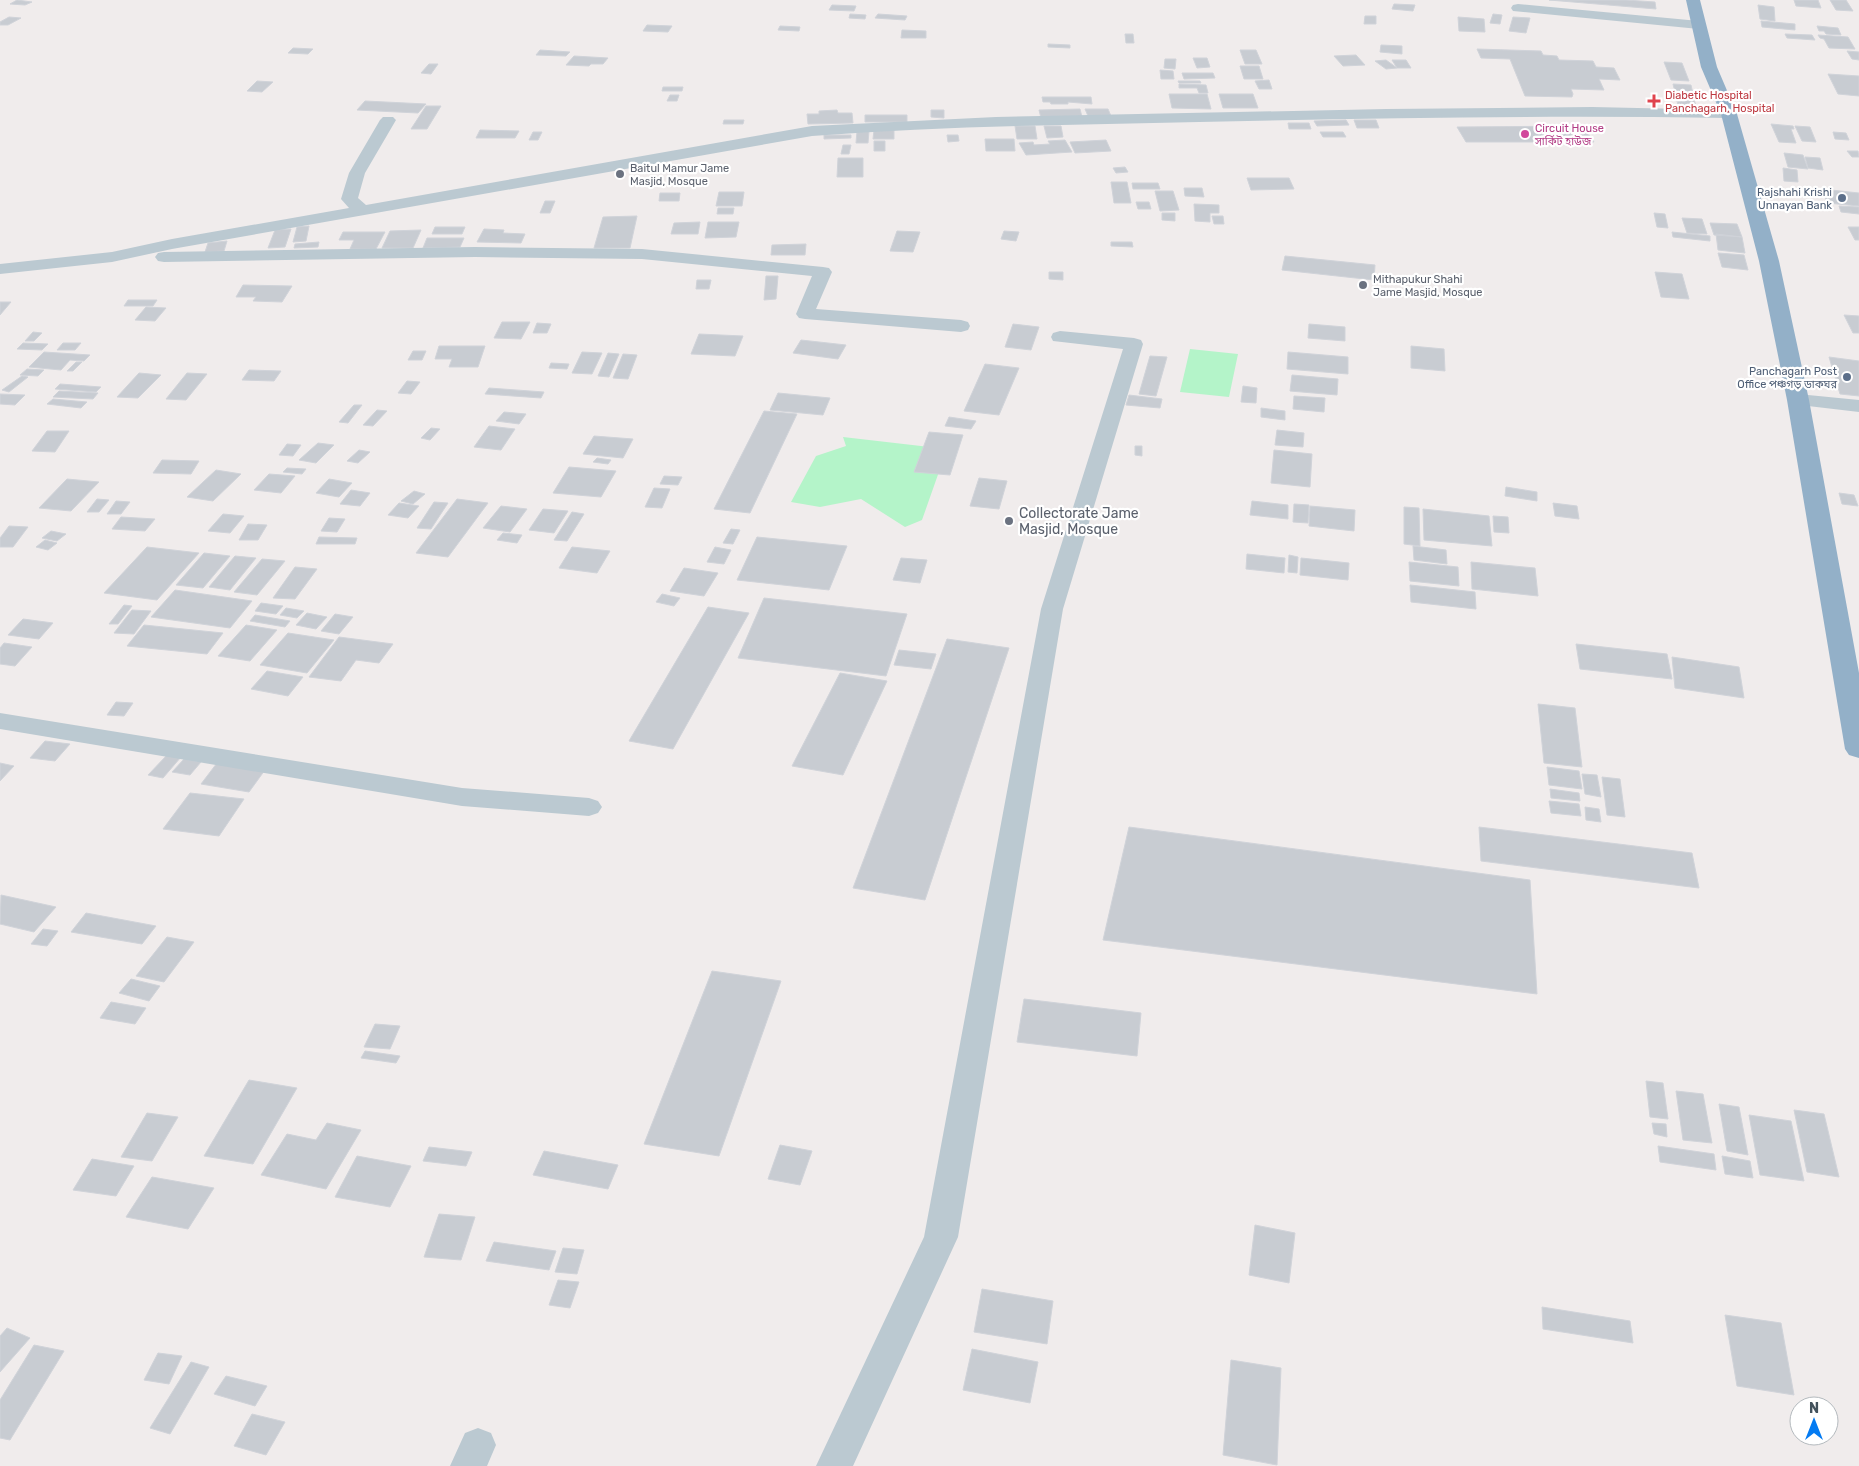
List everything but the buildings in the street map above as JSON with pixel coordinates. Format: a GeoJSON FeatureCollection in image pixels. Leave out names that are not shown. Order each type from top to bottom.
{"type":"FeatureCollection","features":[{"type":"Feature","properties":{"kind":"highway"},"geometry":{"type":"LineString","coordinates":[[1693,0],[1708,67],[1729,114],[1769,262],[1798,400],[1859,749]]}},
{"type":"Feature","properties":{"kind":"street"},"geometry":{"type":"LineString","coordinates":[[1518,8],[1699,25]]}},
{"type":"Feature","properties":{"kind":"street"},"geometry":{"type":"LineString","coordinates":[[0,269],[112,257],[172,244],[362,210],[812,132],[860,128],[1398,113],[1540,111],[1729,114]]}},
{"type":"Feature","properties":{"kind":"street"},"geometry":{"type":"LineString","coordinates":[[362,210],[349,199],[357,174],[388,120]]}},
{"type":"Feature","properties":{"kind":"street"},"geometry":{"type":"LineString","coordinates":[[112,257],[246,257],[475,252],[642,254],[823,272],[805,314],[961,326]]}},
{"type":"Feature","properties":{"kind":"street"},"geometry":{"type":"LineString","coordinates":[[834,1466],[941,1237],[1052,609],[1134,344],[1060,338]]}},
{"type":"Feature","properties":{"kind":"street"},"geometry":{"type":"LineString","coordinates":[[1798,400],[1859,406]]}},
{"type":"Feature","properties":{"kind":"street"},"geometry":{"type":"LineString","coordinates":[[0,721],[462,797],[590,807]]}},
{"type":"Feature","properties":{"kind":"green space"},"geometry":{"type":"Polygon","coordinates":[[[1190,349],[1238,354],[1229,397],[1180,392],[1190,349]]]}},
{"type":"Feature","properties":{"kind":"green space"},"geometry":{"type":"Polygon","coordinates":[[[843,437],[947,449],[922,520],[905,527],[861,499],[820,507],[791,502],[816,456],[846,446],[843,437]]]}},
{"type":"Feature","properties":{"kind":"place","name":"Diabetic Hospital Panchagarh, Hospital"},"geometry":{"type":"Point","coordinates":[1654,101]}},
{"type":"Feature","properties":{"kind":"place","name":"Circuit House সার্কিট হাউজ"},"geometry":{"type":"Point","coordinates":[1525,134]}},
{"type":"Feature","properties":{"kind":"place","name":"Baitul Mamur Jame Masjid, Mosque"},"geometry":{"type":"Point","coordinates":[620,174]}},
{"type":"Feature","properties":{"kind":"place","name":"Rajshahi Krishi Unnayan Bank"},"geometry":{"type":"Point","coordinates":[1842,198]}},
{"type":"Feature","properties":{"kind":"place","name":"Mithapukur Shahi Jame Masjid, Mosque"},"geometry":{"type":"Point","coordinates":[1363,285]}},
{"type":"Feature","properties":{"kind":"place","name":"Panchagarh Post Office পঞ্চগড় ডাকঘর"},"geometry":{"type":"Point","coordinates":[1847,377]}},
{"type":"Feature","properties":{"kind":"place","name":"Collectorate Jame Masjid, Mosque"},"geometry":{"type":"Point","coordinates":[1009,521]}}]}
